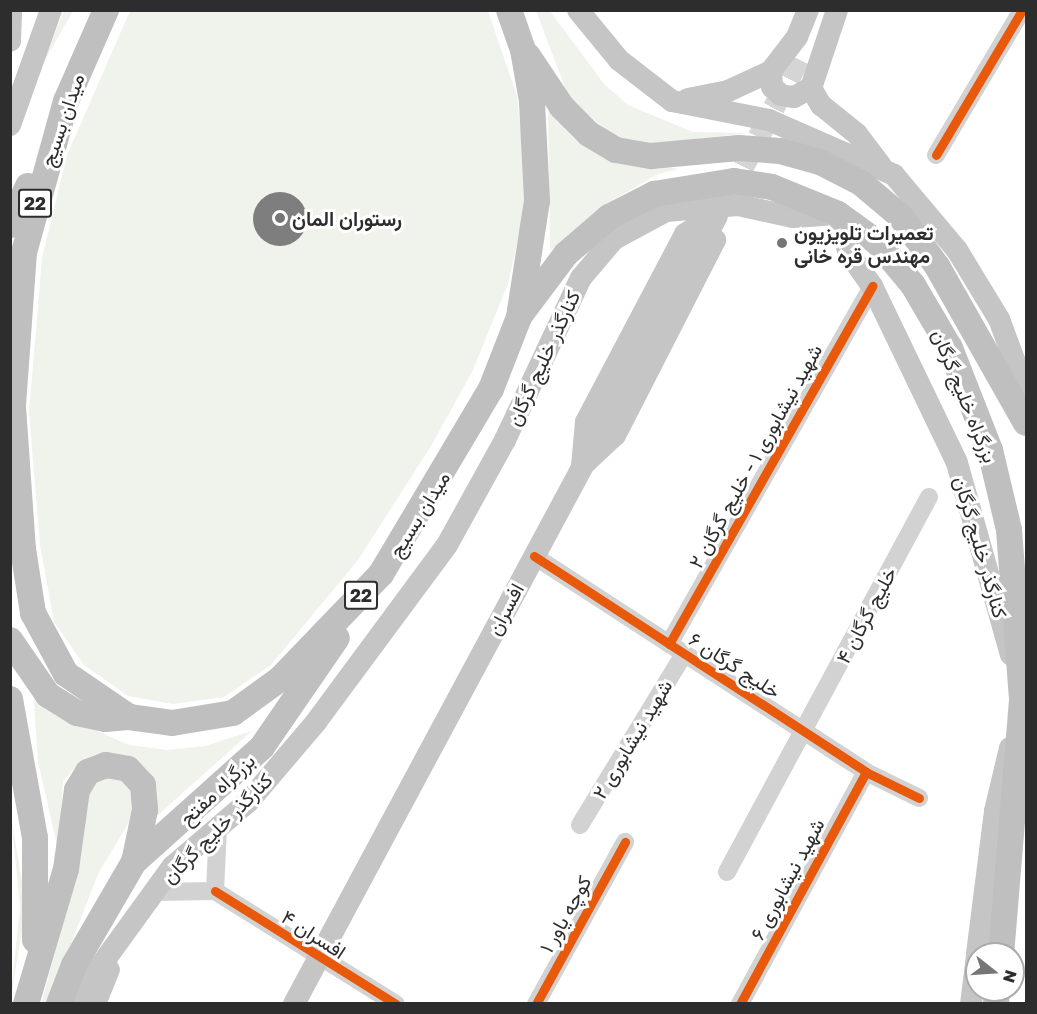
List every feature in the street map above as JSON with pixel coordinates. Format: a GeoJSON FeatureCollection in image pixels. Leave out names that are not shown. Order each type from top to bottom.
{"type":"FeatureCollection","features":[{"type":"Feature","properties":{"kind":"highway","name":"میدان بسیج"},"geometry":{"type":"LineString","coordinates":[[106,10],[66,101],[24,252],[13,407],[23,549],[33,613],[46,646],[66,674],[129,717],[172,723],[233,713],[280,680],[381,574],[491,389],[519,317],[537,201],[523,50],[509,10]]}},
{"type":"Feature","properties":{"kind":"highway","name":"بزرگراه خلیج گرگان"},"geometry":{"type":"LineString","coordinates":[[523,50],[562,106],[589,134],[616,150],[651,156],[739,148],[780,151],[820,162],[861,183],[900,216],[937,266],[1026,423]]}},
{"type":"Feature","properties":{"kind":"highway","name":"22"},"geometry":{"type":"LineString","coordinates":[[10,225],[66,101]]}},
{"type":"Feature","properties":{"kind":"highway","name":"بزرگراه خلیج گرگان"},"geometry":{"type":"LineString","coordinates":[[519,317],[567,254],[609,217],[654,194],[734,181],[772,188],[838,214],[878,243],[913,285],[950,348],[990,450],[1009,530],[1022,700],[1002,942]]}},
{"type":"Feature","properties":{"kind":"highway","name":"بزرگراه مفتح"},"geometry":{"type":"LineString","coordinates":[[59,1004],[74,965],[134,862],[262,747],[381,574]]}},
{"type":"Feature","properties":{"kind":"highway"},"geometry":{"type":"LineString","coordinates":[[10,640],[48,695],[77,713],[105,719],[129,717]]}},
{"type":"Feature","properties":{"kind":"highway"},"geometry":{"type":"LineString","coordinates":[[10,699],[35,838],[35,968]]}},
{"type":"Feature","properties":{"kind":"highway"},"geometry":{"type":"LineString","coordinates":[[26,1004],[66,869],[77,790],[88,772],[105,765],[128,770],[143,785],[145,810],[134,862]]}},
{"type":"Feature","properties":{"kind":"main road"},"geometry":{"type":"LineString","coordinates":[[10,41],[11,10]]}},
{"type":"Feature","properties":{"kind":"main road"},"geometry":{"type":"LineString","coordinates":[[10,125],[51,10]]}},
{"type":"Feature","properties":{"kind":"main road"},"geometry":{"type":"LineString","coordinates":[[578,10],[619,60],[672,101],[769,120],[880,165]]}},
{"type":"Feature","properties":{"kind":"main road"},"geometry":{"type":"LineString","coordinates":[[672,101],[728,91],[771,71],[797,37],[808,10]]}},
{"type":"Feature","properties":{"kind":"main road"},"geometry":{"type":"LineString","coordinates":[[804,50],[819,10]]}},
{"type":"Feature","properties":{"kind":"main road"},"geometry":{"type":"LineString","coordinates":[[771,71],[772,87],[781,96],[794,97],[811,88],[837,10]]}},
{"type":"Feature","properties":{"kind":"main road"},"geometry":{"type":"LineString","coordinates":[[811,88],[821,105],[857,134],[880,165],[957,250],[999,319],[1026,392]]}},
{"type":"Feature","properties":{"kind":"main road","name":"کنارگذر خلیج گرگان"},"geometry":{"type":"LineString","coordinates":[[122,938],[172,866],[248,802],[315,722],[447,545],[505,440],[581,278],[614,240],[646,219],[684,208],[738,205],[793,218],[838,214],[848,252],[872,285],[957,463],[1022,700],[994,811],[979,942]]}},
{"type":"Feature","properties":{"kind":"main road","name":"افسران"},"geometry":{"type":"LineString","coordinates":[[294,1004],[582,466],[713,228],[738,205]]}},
{"type":"Feature","properties":{"kind":"main road"},"geometry":{"type":"LineString","coordinates":[[73,1004],[122,938]]}},
{"type":"Feature","properties":{"kind":"main road"},"geometry":{"type":"LineString","coordinates":[[95,1004],[122,938]]}},
{"type":"Feature","properties":{"kind":"street"},"geometry":{"type":"LineString","coordinates":[[936,155],[1022,10]]}},
{"type":"Feature","properties":{"kind":"street","name":"شهید نیشابوری ۱ - خلیج گرگان ۲"},"geometry":{"type":"LineString","coordinates":[[676,649],[872,285]]}},
{"type":"Feature","properties":{"kind":"street","name":"خلیج گرگان ۴"},"geometry":{"type":"LineString","coordinates":[[727,872],[929,497]]}},
{"type":"Feature","properties":{"kind":"street","name":"خلیج گرگان ۶"},"geometry":{"type":"LineString","coordinates":[[534,556],[866,772],[920,798]]}},
{"type":"Feature","properties":{"kind":"street","name":"شهید نیشابوری ۲"},"geometry":{"type":"LineString","coordinates":[[580,825],[676,649]]}},
{"type":"Feature","properties":{"kind":"street","name":"شهید نیشابوری ۶"},"geometry":{"type":"LineString","coordinates":[[740,1004],[866,772]]}},
{"type":"Feature","properties":{"kind":"street"},"geometry":{"type":"LineString","coordinates":[[154,892],[215,891],[218,828]]}},
{"type":"Feature","properties":{"kind":"street","name":"کوچه یاور ۱"},"geometry":{"type":"LineString","coordinates":[[536,1004],[625,842]]}},
{"type":"Feature","properties":{"kind":"street","name":"افسران ۴"},"geometry":{"type":"LineString","coordinates":[[215,891],[318,960],[396,1004]]}},
{"type":"Feature","properties":{"kind":"shaded area"},"geometry":{"type":"Polygon","coordinates":[[[64,11],[73,11],[39,71],[64,11]]]}},
{"type":"Feature","properties":{"kind":"shaded area"},"geometry":{"type":"Polygon","coordinates":[[[130,11],[488,11],[517,96],[521,135],[524,213],[508,284],[472,372],[431,446],[358,560],[271,665],[224,697],[173,704],[128,696],[84,665],[54,622],[40,545],[29,412],[42,258],[67,155],[130,11]]]}},
{"type":"Feature","properties":{"kind":"shaded area"},"geometry":{"type":"Polygon","coordinates":[[[536,11],[550,11],[604,84],[628,105],[693,132],[749,133],[643,145],[612,135],[569,98],[536,11]]]}},
{"type":"Feature","properties":{"kind":"shaded area"},"geometry":{"type":"Polygon","coordinates":[[[548,110],[585,147],[613,160],[679,169],[658,174],[603,206],[550,251],[548,110]]]}},
{"type":"Feature","properties":{"kind":"shaded area"},"geometry":{"type":"Polygon","coordinates":[[[33,688],[65,717],[129,745],[167,750],[205,746],[252,731],[158,815],[157,789],[145,768],[126,756],[101,754],[80,762],[63,781],[59,854],[38,762],[33,688]]]}},
{"type":"Feature","properties":{"kind":"shaded area"},"geometry":{"type":"Polygon","coordinates":[[[105,777],[117,777],[129,786],[135,800],[132,817],[98,874],[48,1003],[41,1004],[81,857],[82,809],[93,782],[105,777]]]}},
{"type":"Feature","properties":{"kind":"shaded area"},"geometry":{"type":"Polygon","coordinates":[[[11,815],[26,906],[10,1003],[20,908],[11,815]]]}},
{"type":"Feature","properties":{"kind":"building","name":"رستوران المان"},"geometry":{"type":"Polygon","coordinates":[[[275,192],[285,192],[295,196],[303,204],[307,219],[303,234],[295,242],[285,246],[275,246],[265,242],[257,234],[253,224],[253,214],[257,204],[265,196],[275,192]]]}},
{"type":"Feature","properties":{"kind":"tunnel"},"geometry":{"type":"LineString","coordinates":[[728,196],[804,50]]}},
{"type":"Feature","properties":{"kind":"cycle path"},"geometry":{"type":"LineString","coordinates":[[936,155],[1022,10]]}},
{"type":"Feature","properties":{"kind":"cycle path"},"geometry":{"type":"LineString","coordinates":[[669,644],[872,286]]}},
{"type":"Feature","properties":{"kind":"cycle path"},"geometry":{"type":"LineString","coordinates":[[534,556],[866,772],[919,798]]}},
{"type":"Feature","properties":{"kind":"cycle path"},"geometry":{"type":"LineString","coordinates":[[740,1004],[866,772]]}},
{"type":"Feature","properties":{"kind":"cycle path"},"geometry":{"type":"LineString","coordinates":[[536,1004],[625,842]]}},
{"type":"Feature","properties":{"kind":"cycle path"},"geometry":{"type":"LineString","coordinates":[[215,891],[396,1004]]}},
{"type":"Feature","properties":{"kind":"place","name":"رستوران المان"},"geometry":{"type":"Point","coordinates":[280,218]}},
{"type":"Feature","properties":{"kind":"place","name":"تعمیرات تلویزیون مهندس قره خانی"},"geometry":{"type":"Point","coordinates":[782,243]}}]}
